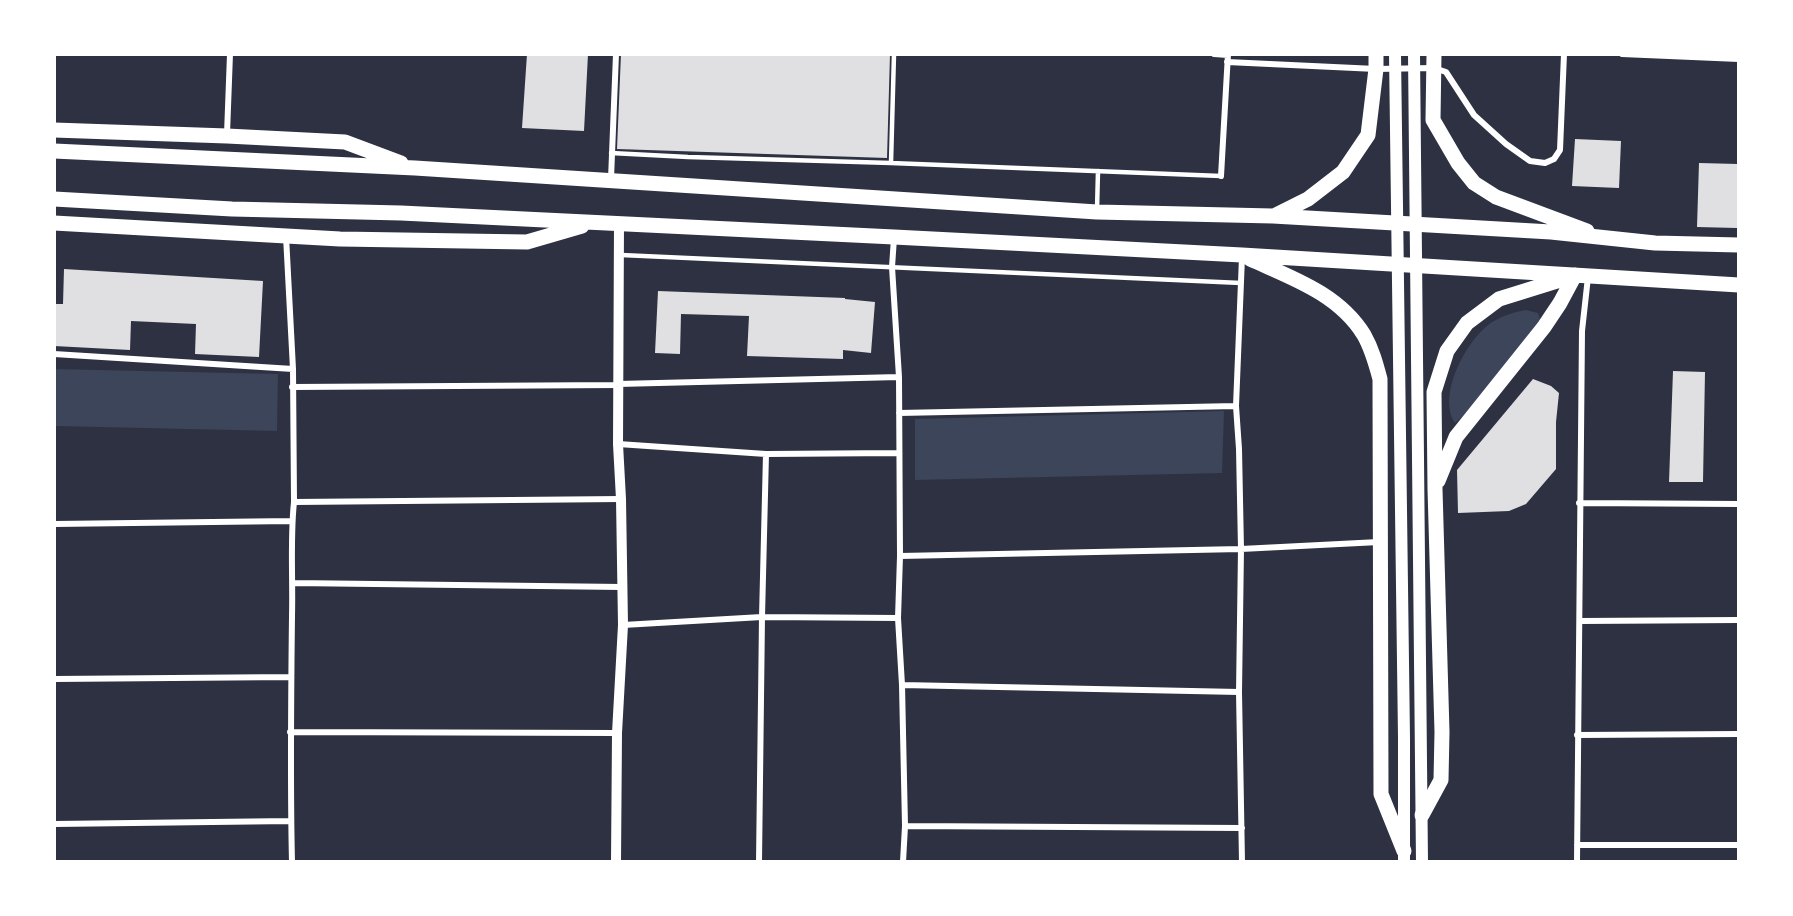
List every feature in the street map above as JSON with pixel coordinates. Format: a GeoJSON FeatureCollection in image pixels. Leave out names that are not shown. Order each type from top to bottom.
{"type":"FeatureCollection","features":[{"type":"Feature","properties":{"kind":"main road"},"geometry":{"type":"LineString","coordinates":[[1395,54],[1404,857]]}},
{"type":"Feature","properties":{"kind":"main road"},"geometry":{"type":"LineString","coordinates":[[1414,54],[1422,862]]}},
{"type":"Feature","properties":{"kind":"main road"},"geometry":{"type":"LineString","coordinates":[[1273,216],[1308,199],[1343,172],[1368,135],[1376,61]]}},
{"type":"Feature","properties":{"kind":"main road"},"geometry":{"type":"LineString","coordinates":[[1434,61],[1433,120],[1458,163],[1474,183],[1496,197],[1608,238]]}},
{"type":"Feature","properties":{"kind":"main road"},"geometry":{"type":"LineString","coordinates":[[54,130],[345,142],[415,168]]}},
{"type":"Feature","properties":{"kind":"main road"},"geometry":{"type":"LineString","coordinates":[[54,151],[415,168],[1097,212],[1273,216],[1483,228],[1655,243],[1739,245]]}},
{"type":"Feature","properties":{"kind":"main road"},"geometry":{"type":"LineString","coordinates":[[54,199],[232,210],[401,213],[894,237],[1739,285]]}},
{"type":"Feature","properties":{"kind":"main road"},"geometry":{"type":"LineString","coordinates":[[54,223],[340,239],[527,242],[594,223]]}},
{"type":"Feature","properties":{"kind":"main road"},"geometry":{"type":"LineString","coordinates":[[1242,255],[1298,281],[1331,300],[1349,316],[1364,336],[1380,379],[1381,794],[1404,857]]}},
{"type":"Feature","properties":{"kind":"main road"},"geometry":{"type":"LineString","coordinates":[[1422,815],[1442,780],[1434,392],[1447,351],[1467,323],[1499,299],[1581,276]]}},
{"type":"Feature","properties":{"kind":"main road"},"geometry":{"type":"LineString","coordinates":[[1435,489],[1456,437],[1544,327],[1581,276]]}},
{"type":"Feature","properties":{"kind":"street"},"geometry":{"type":"LineString","coordinates":[[227,136],[230,54]]}},
{"type":"Feature","properties":{"kind":"street"},"geometry":{"type":"LineString","coordinates":[[611,180],[616,54]]}},
{"type":"Feature","properties":{"kind":"street"},"geometry":{"type":"LineString","coordinates":[[1214,54],[1228,57],[1434,61],[1446,72],[1474,115],[1506,144],[1530,161],[1545,163],[1554,159],[1560,150],[1564,54]]}},
{"type":"Feature","properties":{"kind":"street"},"geometry":{"type":"LineString","coordinates":[[1622,54],[1739,59]]}},
{"type":"Feature","properties":{"kind":"street"},"geometry":{"type":"LineString","coordinates":[[1221,176],[1228,57]]}},
{"type":"Feature","properties":{"kind":"street"},"geometry":{"type":"LineString","coordinates":[[616,862],[616,733],[623,625],[618,444],[619,224]]}},
{"type":"Feature","properties":{"kind":"street"},"geometry":{"type":"LineString","coordinates":[[285,236],[293,369],[294,502],[290,732],[292,862]]}},
{"type":"Feature","properties":{"kind":"street"},"geometry":{"type":"LineString","coordinates":[[894,237],[892,267],[899,377],[898,618],[905,826],[903,862]]}},
{"type":"Feature","properties":{"kind":"street"},"geometry":{"type":"LineString","coordinates":[[1242,255],[1236,406],[1241,549],[1239,692],[1242,862]]}},
{"type":"Feature","properties":{"kind":"street"},"geometry":{"type":"LineString","coordinates":[[1577,862],[1581,276]]}},
{"type":"Feature","properties":{"kind":"street"},"geometry":{"type":"LineString","coordinates":[[54,354],[293,369]]}},
{"type":"Feature","properties":{"kind":"street"},"geometry":{"type":"LineString","coordinates":[[292,387],[618,385],[899,377]]}},
{"type":"Feature","properties":{"kind":"street"},"geometry":{"type":"LineString","coordinates":[[899,413],[1236,406]]}},
{"type":"Feature","properties":{"kind":"street"},"geometry":{"type":"LineString","coordinates":[[618,444],[766,454],[899,453]]}},
{"type":"Feature","properties":{"kind":"street"},"geometry":{"type":"LineString","coordinates":[[759,862],[766,454]]}},
{"type":"Feature","properties":{"kind":"street"},"geometry":{"type":"LineString","coordinates":[[294,502],[621,499]]}},
{"type":"Feature","properties":{"kind":"street"},"geometry":{"type":"LineString","coordinates":[[1579,503],[1739,504]]}},
{"type":"Feature","properties":{"kind":"street"},"geometry":{"type":"LineString","coordinates":[[54,524],[292,521]]}},
{"type":"Feature","properties":{"kind":"street"},"geometry":{"type":"LineString","coordinates":[[900,556],[1241,549],[1379,542]]}},
{"type":"Feature","properties":{"kind":"street"},"geometry":{"type":"LineString","coordinates":[[293,583],[622,587]]}},
{"type":"Feature","properties":{"kind":"street"},"geometry":{"type":"LineString","coordinates":[[623,625],[762,617],[898,618]]}},
{"type":"Feature","properties":{"kind":"street"},"geometry":{"type":"LineString","coordinates":[[1580,621],[1739,620]]}},
{"type":"Feature","properties":{"kind":"street"},"geometry":{"type":"LineString","coordinates":[[54,679],[291,677]]}},
{"type":"Feature","properties":{"kind":"street"},"geometry":{"type":"LineString","coordinates":[[902,686],[1239,692]]}},
{"type":"Feature","properties":{"kind":"street"},"geometry":{"type":"LineString","coordinates":[[290,732],[616,733]]}},
{"type":"Feature","properties":{"kind":"street"},"geometry":{"type":"LineString","coordinates":[[1577,735],[1739,734]]}},
{"type":"Feature","properties":{"kind":"street"},"geometry":{"type":"LineString","coordinates":[[54,824],[291,821]]}},
{"type":"Feature","properties":{"kind":"street"},"geometry":{"type":"LineString","coordinates":[[905,826],[1242,828]]}},
{"type":"Feature","properties":{"kind":"street"},"geometry":{"type":"LineString","coordinates":[[1577,845],[1739,845]]}},
{"type":"Feature","properties":{"kind":"lane"},"geometry":{"type":"LineString","coordinates":[[891,163],[894,54]]}},
{"type":"Feature","properties":{"kind":"lane"},"geometry":{"type":"LineString","coordinates":[[611,153],[1221,176]]}},
{"type":"Feature","properties":{"kind":"lane"},"geometry":{"type":"LineString","coordinates":[[1097,212],[1098,171]]}},
{"type":"Feature","properties":{"kind":"lane"},"geometry":{"type":"LineString","coordinates":[[619,255],[1241,283]]}},
{"type":"Feature","properties":{"kind":"shaded area"},"geometry":{"type":"Polygon","coordinates":[[[1526,310],[1538,313],[1541,322],[1455,423],[1450,411],[1449,397],[1452,382],[1465,352],[1474,339],[1494,321],[1526,310]]]}},
{"type":"Feature","properties":{"kind":"shaded area"},"geometry":{"type":"Polygon","coordinates":[[[54,369],[278,374],[277,431],[54,426],[54,369]]]}},
{"type":"Feature","properties":{"kind":"shaded area"},"geometry":{"type":"Polygon","coordinates":[[[1224,411],[1222,473],[915,480],[915,419],[1224,411]]]}},
{"type":"Feature","properties":{"kind":"building"},"geometry":{"type":"Polygon","coordinates":[[[527,54],[588,54],[584,131],[522,128],[527,54]]]}},
{"type":"Feature","properties":{"kind":"building"},"geometry":{"type":"Polygon","coordinates":[[[621,54],[890,54],[887,158],[617,149],[621,54]]]}},
{"type":"Feature","properties":{"kind":"building"},"geometry":{"type":"Polygon","coordinates":[[[1575,139],[1621,141],[1619,188],[1572,186],[1575,139]]]}},
{"type":"Feature","properties":{"kind":"building"},"geometry":{"type":"Polygon","coordinates":[[[1699,163],[1738,164],[1737,228],[1697,227],[1699,163]]]}},
{"type":"Feature","properties":{"kind":"building"},"geometry":{"type":"Polygon","coordinates":[[[64,269],[263,281],[259,357],[195,354],[196,324],[131,321],[130,350],[54,346],[54,304],[63,304],[64,269]]]}},
{"type":"Feature","properties":{"kind":"building"},"geometry":{"type":"Polygon","coordinates":[[[658,291],[845,298],[875,302],[871,353],[843,350],[843,359],[747,356],[749,316],[681,314],[680,354],[655,353],[658,291]]]}},
{"type":"Feature","properties":{"kind":"building"},"geometry":{"type":"Polygon","coordinates":[[[1673,371],[1705,372],[1703,482],[1669,482],[1673,371]]]}},
{"type":"Feature","properties":{"kind":"building"},"geometry":{"type":"Polygon","coordinates":[[[1533,379],[1551,386],[1559,393],[1556,422],[1556,469],[1526,504],[1509,511],[1458,513],[1457,470],[1533,379]]]}}]}
